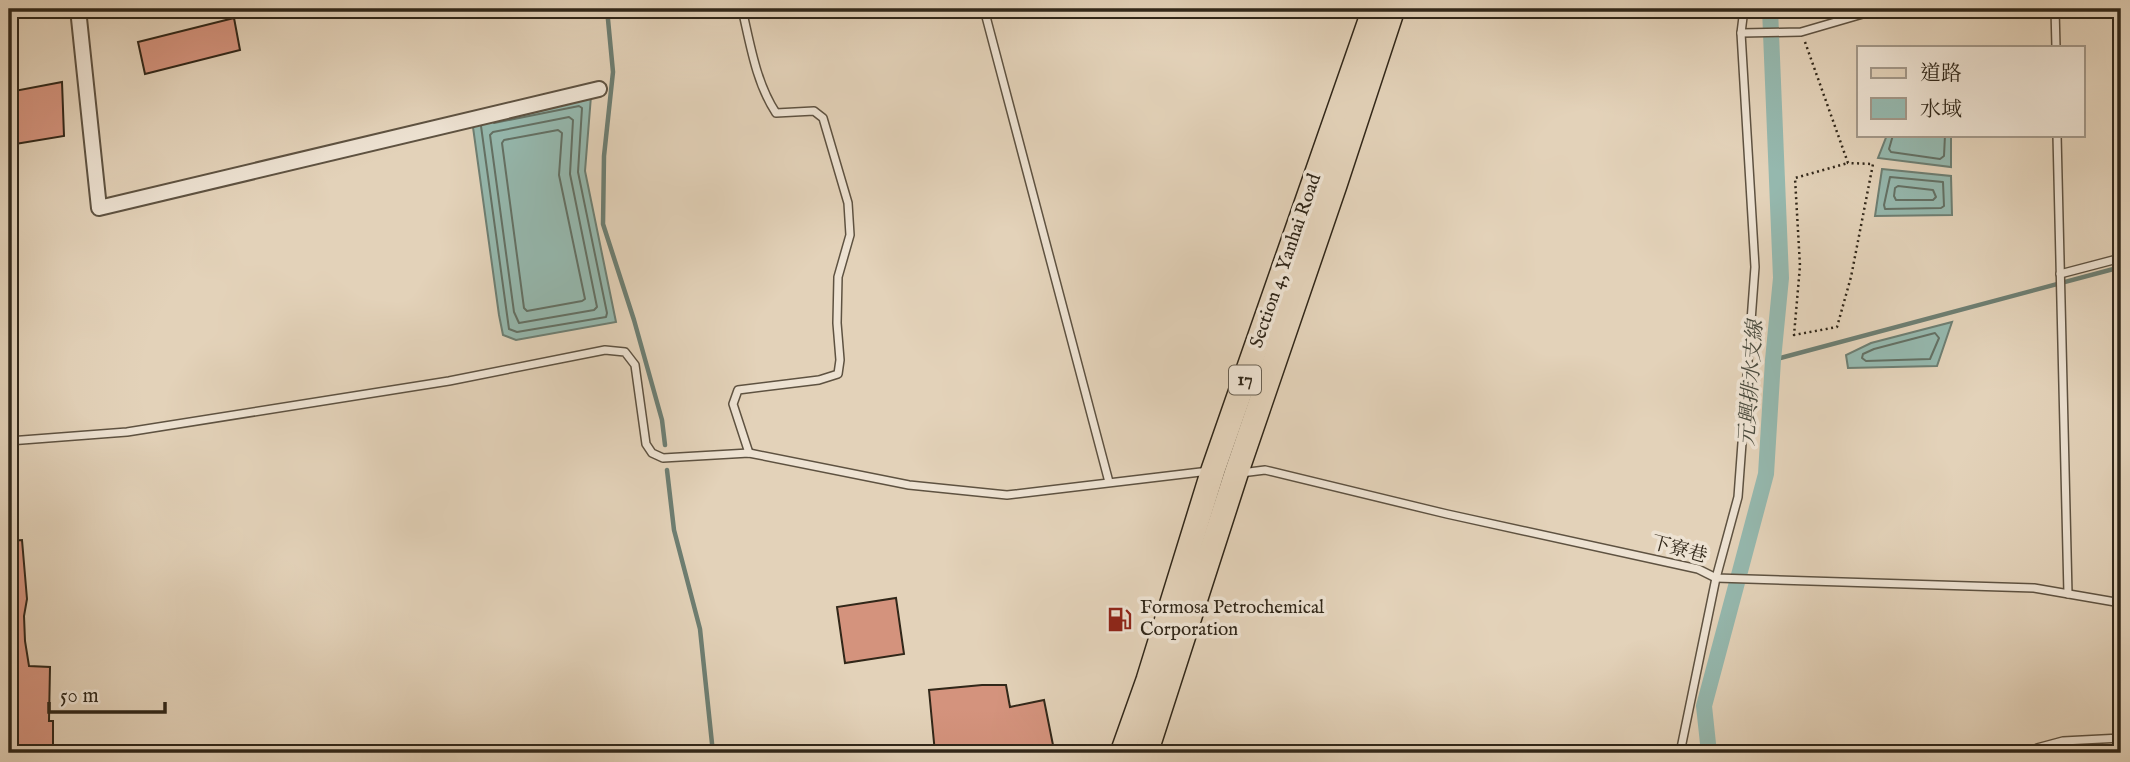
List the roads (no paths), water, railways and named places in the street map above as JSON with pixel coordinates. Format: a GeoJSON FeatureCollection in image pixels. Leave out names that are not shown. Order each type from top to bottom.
{"type":"FeatureCollection","features":[{"type":"Feature","properties":{"kind":"main road","name":"Section 4, Yanhai Road"},"geometry":{"type":"LineString","coordinates":[[1122,753],[1225,472],[1335,185],[1382,14]]}},
{"type":"Feature","properties":{"kind":"main road","name":"Section 4, Yanhai Road"},"geometry":{"type":"LineString","coordinates":[[1146,753],[1225,472]]}},
{"type":"Feature","properties":{"kind":"street"},"geometry":{"type":"LineString","coordinates":[[78,9],[99,208],[599,89]]}},
{"type":"Feature","properties":{"kind":"lane"},"geometry":{"type":"LineString","coordinates":[[742,9],[767,100],[776,113],[814,111],[823,118],[848,202],[849,234],[838,277],[838,374],[819,380],[738,390],[733,404],[749,453]]}},
{"type":"Feature","properties":{"kind":"lane"},"geometry":{"type":"LineString","coordinates":[[984,9],[1110,482]]}},
{"type":"Feature","properties":{"kind":"lane"},"geometry":{"type":"LineString","coordinates":[[1680,753],[1716,578],[1738,497],[1755,267],[1741,33],[1744,9]]}},
{"type":"Feature","properties":{"kind":"lane"},"geometry":{"type":"LineString","coordinates":[[1741,33],[1801,32],[1880,9]]}},
{"type":"Feature","properties":{"kind":"lane"},"geometry":{"type":"LineString","coordinates":[[2055,9],[2056,46]]}},
{"type":"Feature","properties":{"kind":"lane"},"geometry":{"type":"LineString","coordinates":[[2057,136],[2068,594]]}},
{"type":"Feature","properties":{"kind":"lane"},"geometry":{"type":"LineString","coordinates":[[2060,274],[2121,258]]}},
{"type":"Feature","properties":{"kind":"lane","name":"下寮巷"},"geometry":{"type":"LineString","coordinates":[[9,441],[127,432],[449,381],[606,350],[625,352],[635,365],[646,444],[652,453],[663,458],[749,453],[909,485],[1007,495],[1110,482],[1265,470],[1447,514],[1698,569],[1716,578],[2034,587],[2121,603]]}},
{"type":"Feature","properties":{"kind":"lane"},"geometry":{"type":"LineString","coordinates":[[2036,753],[2037,748],[2063,741],[2121,738]]}},
{"type":"Feature","properties":{"kind":"water"},"geometry":{"type":"Polygon","coordinates":[[[591,96],[585,171],[616,322],[516,340],[503,335],[499,315],[472,120],[591,96]]]}},
{"type":"Feature","properties":{"kind":"water"},"geometry":{"type":"Polygon","coordinates":[[[1887,136],[1951,136],[1951,167],[1878,158],[1887,136]]]}},
{"type":"Feature","properties":{"kind":"water"},"geometry":{"type":"Polygon","coordinates":[[[1882,169],[1951,176],[1952,215],[1875,216],[1882,169]]]}},
{"type":"Feature","properties":{"kind":"water"},"geometry":{"type":"Polygon","coordinates":[[[1952,322],[1937,366],[1848,368],[1846,355],[1871,343],[1952,322]]]}},
{"type":"Feature","properties":{"kind":"waterway"},"geometry":{"type":"LineString","coordinates":[[607,9],[613,72],[604,156],[603,224],[634,320],[662,420],[665,445]]}},
{"type":"Feature","properties":{"kind":"waterway","name":"元興排水支線"},"geometry":{"type":"LineString","coordinates":[[1709,753],[1704,706],[1766,474],[1781,278],[1770,9]]}},
{"type":"Feature","properties":{"kind":"waterway"},"geometry":{"type":"LineString","coordinates":[[1773,360],[2121,267]]}},
{"type":"Feature","properties":{"kind":"waterway"},"geometry":{"type":"LineString","coordinates":[[667,470],[674,530],[700,629],[713,753]]}},
{"type":"Feature","properties":{"kind":"place","name":"Formosa Petrochemical Corporation"},"geometry":{"type":"Point","coordinates":[1120,619]}}]}
